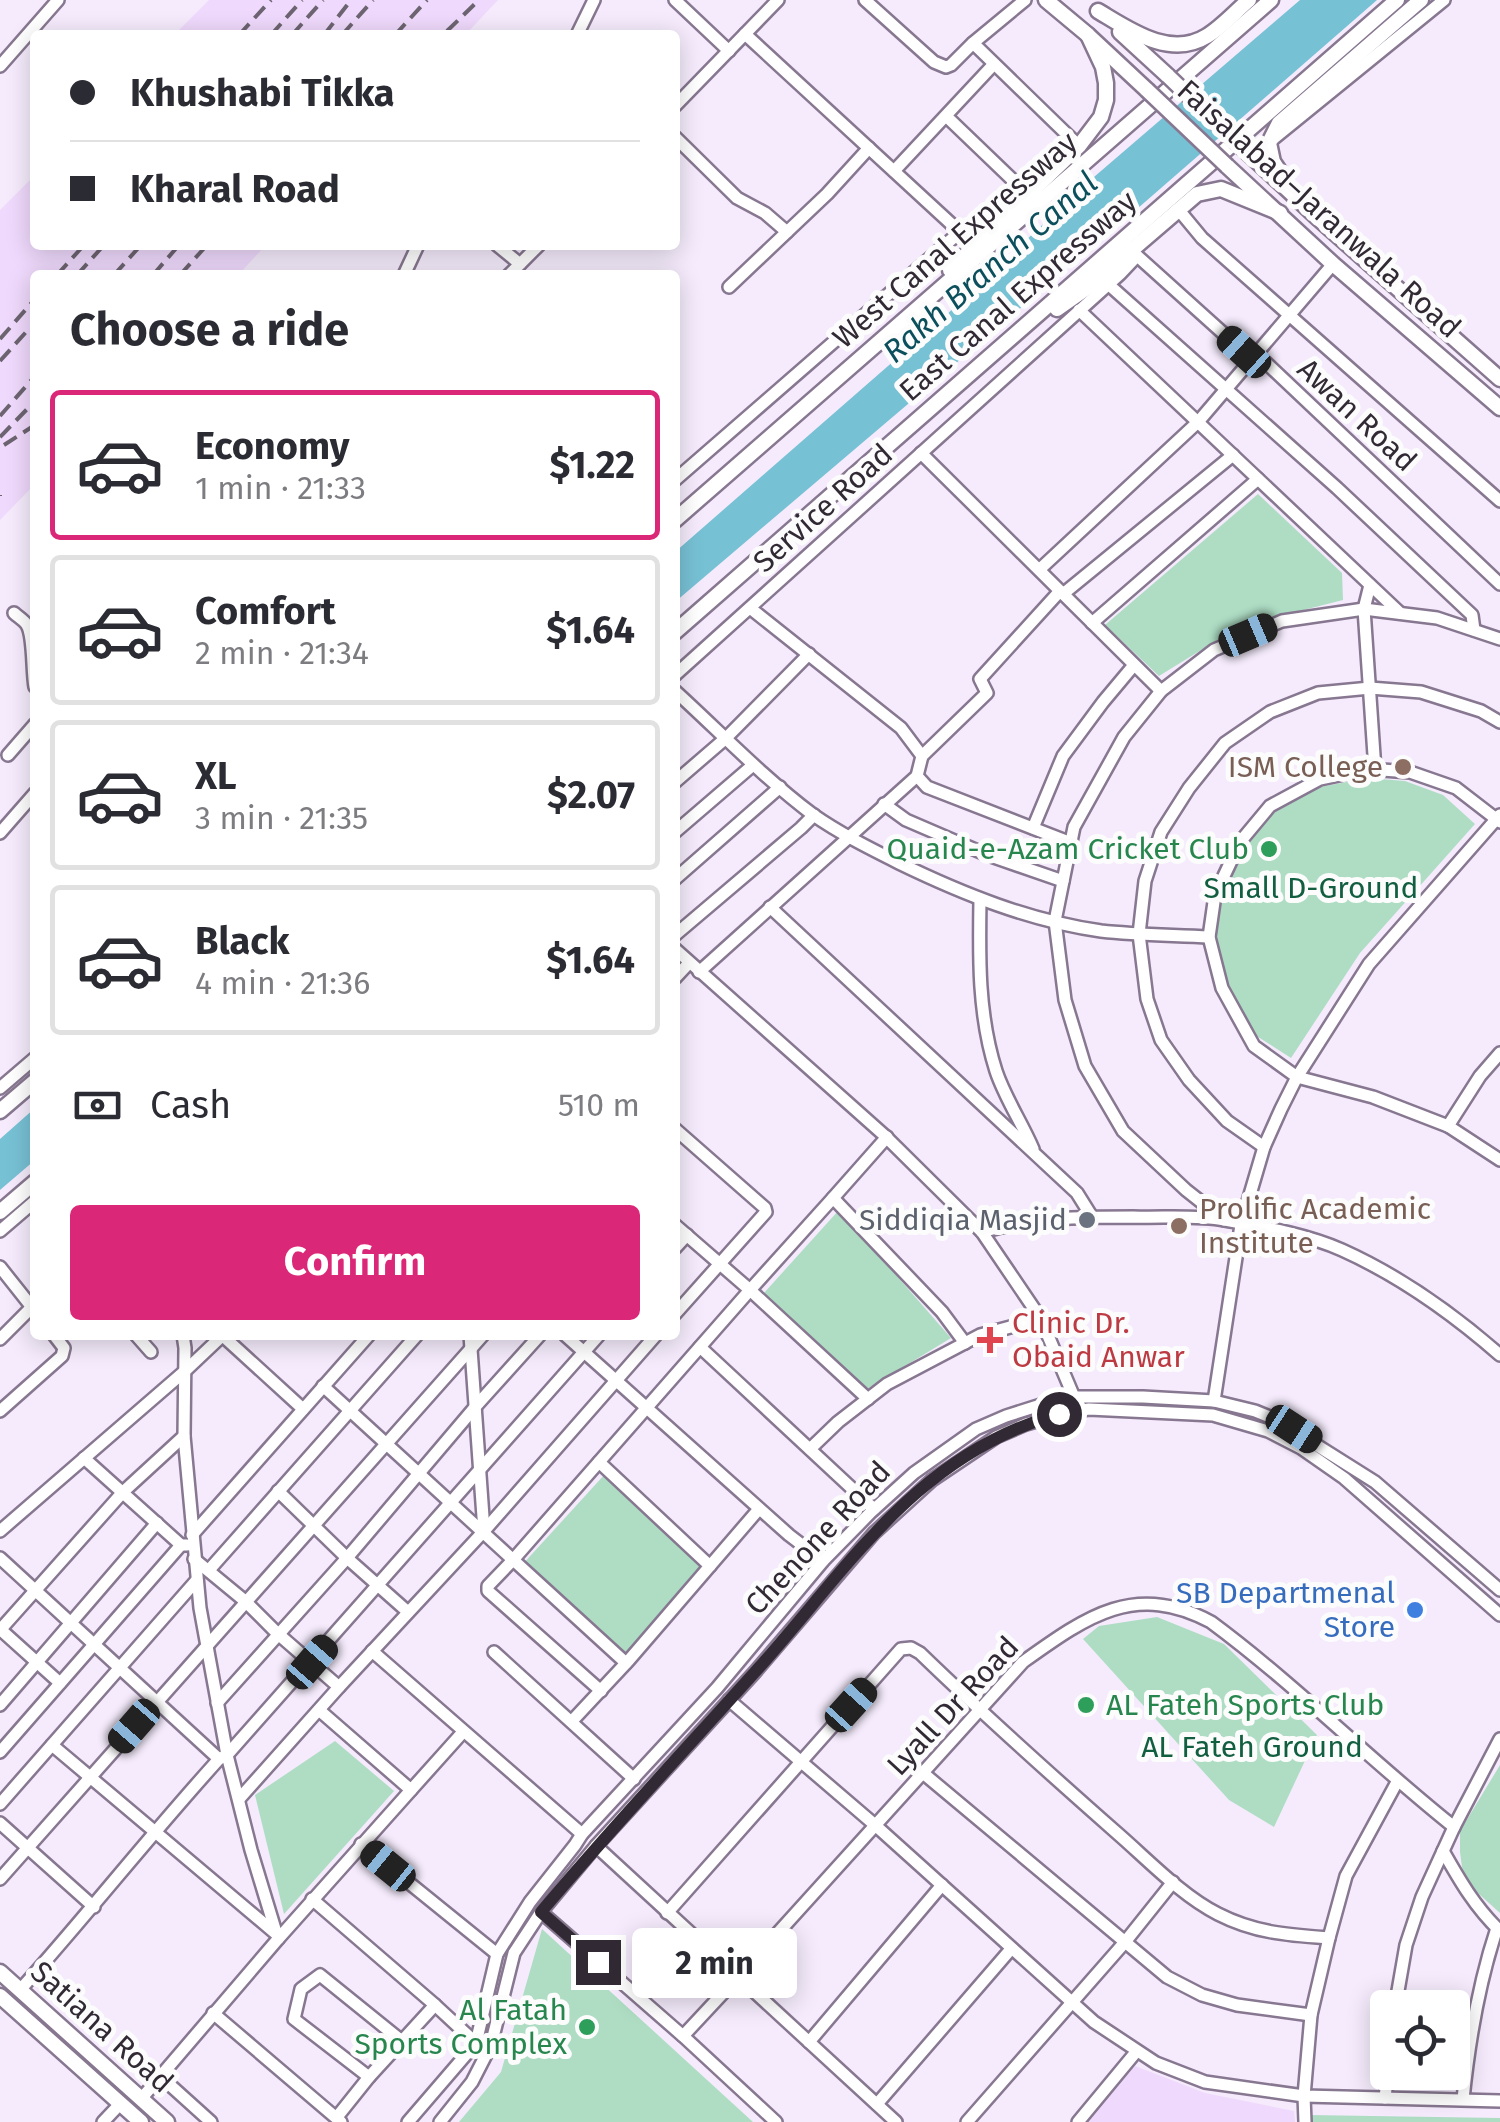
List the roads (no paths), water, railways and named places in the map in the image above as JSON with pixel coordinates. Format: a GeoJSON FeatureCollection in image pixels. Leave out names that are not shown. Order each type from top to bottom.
{"type":"FeatureCollection","features":[{"type":"Feature","properties":{"kind":"main road","name":"Faisalabad–Jaranwala Road"},"geometry":{"type":"LineString","coordinates":[[1046,0],[1088,34],[1333,264],[1500,408]]}},
{"type":"Feature","properties":{"kind":"main road"},"geometry":{"type":"LineString","coordinates":[[1093,6],[1139,35],[1176,44],[1207,36],[1249,0]]}},
{"type":"Feature","properties":{"kind":"main road","name":"West Canal Expressway"},"geometry":{"type":"LineString","coordinates":[[680,516],[1272,0]]}},
{"type":"Feature","properties":{"kind":"main road","name":"East Canal Expressway"},"geometry":{"type":"LineString","coordinates":[[680,628],[1397,0]]}},
{"type":"Feature","properties":{"kind":"main road"},"geometry":{"type":"LineString","coordinates":[[1296,198],[1273,162],[1269,143],[1280,123],[1420,0]]}},
{"type":"Feature","properties":{"kind":"main road","name":"Faisalabad–Jaranwala Road"},"geometry":{"type":"LineString","coordinates":[[1093,6],[1296,198],[1500,379]]}},
{"type":"Feature","properties":{"kind":"main road"},"geometry":{"type":"LineString","coordinates":[[771,438],[1079,146],[1101,116],[1106,100],[1102,67],[1088,34]]}},
{"type":"Feature","properties":{"kind":"main road"},"geometry":{"type":"LineString","coordinates":[[837,491],[1081,303],[1197,194],[1221,189],[1280,213]]}},
{"type":"Feature","properties":{"kind":"main road"},"geometry":{"type":"LineString","coordinates":[[0,1111],[30,1086]]}},
{"type":"Feature","properties":{"kind":"main road"},"geometry":{"type":"LineString","coordinates":[[0,1212],[30,1186]]}},
{"type":"Feature","properties":{"kind":"main road","name":"Satiana Road"},"geometry":{"type":"LineString","coordinates":[[0,1972],[167,2122]]}},
{"type":"Feature","properties":{"kind":"main road","name":"Satiana Road"},"geometry":{"type":"LineString","coordinates":[[0,1996],[140,2122]]}},
{"type":"Feature","properties":{"kind":"street"},"geometry":{"type":"LineString","coordinates":[[32,30],[58,0]]}},
{"type":"Feature","properties":{"kind":"street"},"geometry":{"type":"LineString","coordinates":[[580,30],[594,0]]}},
{"type":"Feature","properties":{"kind":"street"},"geometry":{"type":"LineString","coordinates":[[675,0],[728,51]]}},
{"type":"Feature","properties":{"kind":"street"},"geometry":{"type":"LineString","coordinates":[[680,101],[777,0]]}},
{"type":"Feature","properties":{"kind":"street"},"geometry":{"type":"LineString","coordinates":[[865,0],[940,66],[951,65],[1025,0]]}},
{"type":"Feature","properties":{"kind":"street"},"geometry":{"type":"LineString","coordinates":[[1269,143],[1444,0]]}},
{"type":"Feature","properties":{"kind":"street"},"geometry":{"type":"LineString","coordinates":[[0,66],[30,32]]}},
{"type":"Feature","properties":{"kind":"street"},"geometry":{"type":"LineString","coordinates":[[745,34],[960,232]]}},
{"type":"Feature","properties":{"kind":"street"},"geometry":{"type":"LineString","coordinates":[[680,476],[960,232],[1079,146],[973,43]]}},
{"type":"Feature","properties":{"kind":"street"},"geometry":{"type":"LineString","coordinates":[[894,172],[994,64]]}},
{"type":"Feature","properties":{"kind":"street"},"geometry":{"type":"LineString","coordinates":[[946,116],[1021,188]]}},
{"type":"Feature","properties":{"kind":"street"},"geometry":{"type":"LineString","coordinates":[[680,142],[738,198],[788,232]]}},
{"type":"Feature","properties":{"kind":"street"},"geometry":{"type":"LineString","coordinates":[[729,287],[827,194],[869,148]]}},
{"type":"Feature","properties":{"kind":"street"},"geometry":{"type":"LineString","coordinates":[[1178,209],[1202,238],[1500,501]]}},
{"type":"Feature","properties":{"kind":"street"},"geometry":{"type":"LineString","coordinates":[[503,250],[520,264]]}},
{"type":"Feature","properties":{"kind":"street"},"geometry":{"type":"LineString","coordinates":[[514,270],[533,250]]}},
{"type":"Feature","properties":{"kind":"street","name":"Service Road"},"geometry":{"type":"LineString","coordinates":[[680,671],[1081,303],[1108,284],[1134,253]]}},
{"type":"Feature","properties":{"kind":"street","name":"Awan Road"},"geometry":{"type":"LineString","coordinates":[[1134,253],[1244,352],[1255,354],[1497,575]]}},
{"type":"Feature","properties":{"kind":"street"},"geometry":{"type":"LineString","coordinates":[[1040,568],[1198,422],[1333,264]]}},
{"type":"Feature","properties":{"kind":"street"},"geometry":{"type":"LineString","coordinates":[[1108,284],[1472,615],[1474,630]]}},
{"type":"Feature","properties":{"kind":"street"},"geometry":{"type":"LineString","coordinates":[[1081,303],[1232,455],[1401,613]]}},
{"type":"Feature","properties":{"kind":"street"},"geometry":{"type":"LineString","coordinates":[[921,453],[1161,692]]}},
{"type":"Feature","properties":{"kind":"street"},"geometry":{"type":"LineString","coordinates":[[700,972],[916,776],[922,756],[986,693],[980,680],[1062,593],[1232,455]]}},
{"type":"Feature","properties":{"kind":"street"},"geometry":{"type":"LineString","coordinates":[[1092,623],[1258,479]]}},
{"type":"Feature","properties":{"kind":"street"},"geometry":{"type":"LineString","coordinates":[[1370,585],[1364,609],[1375,770]]}},
{"type":"Feature","properties":{"kind":"street"},"geometry":{"type":"LineString","coordinates":[[750,608],[902,728],[922,756]]}},
{"type":"Feature","properties":{"kind":"street"},"geometry":{"type":"LineString","coordinates":[[1224,1220],[1123,1131],[1085,1066],[1065,1000],[1055,921],[1074,828],[1124,737],[1161,692],[1214,650],[1282,621],[1364,609],[1436,618],[1500,638]]}},
{"type":"Feature","properties":{"kind":"street"},"geometry":{"type":"LineString","coordinates":[[14,613],[28,626],[30,634]]}},
{"type":"Feature","properties":{"kind":"street"},"geometry":{"type":"LineString","coordinates":[[680,778],[726,738],[809,654]]}},
{"type":"Feature","properties":{"kind":"street"},"geometry":{"type":"LineString","coordinates":[[1033,828],[1062,756],[1134,665]]}},
{"type":"Feature","properties":{"kind":"street"},"geometry":{"type":"LineString","coordinates":[[1264,1147],[1227,1121],[1190,1080],[1160,1040],[1147,1000],[1139,934],[1145,882],[1162,832],[1225,743],[1270,712],[1318,693],[1370,688],[1422,692],[1480,711],[1500,722]]}},
{"type":"Feature","properties":{"kind":"street"},"geometry":{"type":"LineString","coordinates":[[680,696],[753,765],[814,815],[849,838],[927,877],[1022,914],[1098,930],[1208,937]]}},
{"type":"Feature","properties":{"kind":"street"},"geometry":{"type":"LineString","coordinates":[[8,755],[30,730]]}},
{"type":"Feature","properties":{"kind":"street"},"geometry":{"type":"LineString","coordinates":[[680,828],[753,765]]}},
{"type":"Feature","properties":{"kind":"street"},"geometry":{"type":"LineString","coordinates":[[1214,1401],[1241,1224],[1264,1147],[1297,1077],[1369,964],[1499,819],[1456,788],[1410,772],[1375,770],[1320,779],[1270,806],[1240,842],[1215,894],[1208,937],[1222,988],[1254,1046],[1297,1077],[1372,1097],[1448,1126],[1500,1160]]}},
{"type":"Feature","properties":{"kind":"street"},"geometry":{"type":"LineString","coordinates":[[916,776],[927,787],[1071,843]]}},
{"type":"Feature","properties":{"kind":"street"},"geometry":{"type":"LineString","coordinates":[[680,875],[780,787]]}},
{"type":"Feature","properties":{"kind":"street"},"geometry":{"type":"LineString","coordinates":[[0,834],[5,817],[30,797]]}},
{"type":"Feature","properties":{"kind":"street"},"geometry":{"type":"LineString","coordinates":[[884,804],[906,820],[1063,881]]}},
{"type":"Feature","properties":{"kind":"street"},"geometry":{"type":"LineString","coordinates":[[680,931],[814,815]]}},
{"type":"Feature","properties":{"kind":"street"},"geometry":{"type":"LineString","coordinates":[[980,899],[985,1033],[997,1076],[1036,1155]]}},
{"type":"Feature","properties":{"kind":"street"},"geometry":{"type":"LineString","coordinates":[[770,907],[1077,1193],[1092,1217]]}},
{"type":"Feature","properties":{"kind":"street"},"geometry":{"type":"LineString","coordinates":[[680,954],[886,1137],[982,1232],[1041,1318],[1079,1410]]}},
{"type":"Feature","properties":{"kind":"street"},"geometry":{"type":"LineString","coordinates":[[680,972],[689,962]]}},
{"type":"Feature","properties":{"kind":"street"},"geometry":{"type":"LineString","coordinates":[[1448,1126],[1500,1053]]}},
{"type":"Feature","properties":{"kind":"street"},"geometry":{"type":"LineString","coordinates":[[0,1088],[30,1062]]}},
{"type":"Feature","properties":{"kind":"street"},"geometry":{"type":"LineString","coordinates":[[680,1133],[765,1208],[765,1215],[680,1308]]}},
{"type":"Feature","properties":{"kind":"street"},"geometry":{"type":"LineString","coordinates":[[601,1692],[488,1591],[488,1586],[886,1137]]}},
{"type":"Feature","properties":{"kind":"street"},"geometry":{"type":"LineString","coordinates":[[832,1198],[966,1342]]}},
{"type":"Feature","properties":{"kind":"street"},"geometry":{"type":"LineString","coordinates":[[0,1232],[30,1209]]}},
{"type":"Feature","properties":{"kind":"street"},"geometry":{"type":"LineString","coordinates":[[982,1232],[1014,1224],[1092,1217],[1224,1220],[1302,1236],[1342,1250],[1434,1302],[1500,1355]]}},
{"type":"Feature","properties":{"kind":"street"},"geometry":{"type":"LineString","coordinates":[[680,1229],[868,1399]]}},
{"type":"Feature","properties":{"kind":"street"},"geometry":{"type":"LineString","coordinates":[[680,1243],[687,1235]]}},
{"type":"Feature","properties":{"kind":"street"},"geometry":{"type":"LineString","coordinates":[[0,1266],[30,1305]]}},
{"type":"Feature","properties":{"kind":"street"},"geometry":{"type":"LineString","coordinates":[[0,1339],[30,1312]]}},
{"type":"Feature","properties":{"kind":"street"},"geometry":{"type":"LineString","coordinates":[[810,1449],[887,1384],[980,1335],[1041,1318]]}},
{"type":"Feature","properties":{"kind":"street"},"geometry":{"type":"LineString","coordinates":[[0,1411],[62,1356],[64,1348],[58,1340]]}},
{"type":"Feature","properties":{"kind":"street"},"geometry":{"type":"LineString","coordinates":[[140,1340],[151,1352]]}},
{"type":"Feature","properties":{"kind":"street"},"geometry":{"type":"LineString","coordinates":[[184,1340],[189,1541],[223,1757],[239,1799],[250,1850],[277,1936]]}},
{"type":"Feature","properties":{"kind":"street"},"geometry":{"type":"LineString","coordinates":[[0,1532],[218,1340]]}},
{"type":"Feature","properties":{"kind":"street"},"geometry":{"type":"LineString","coordinates":[[228,1340],[303,1409]]}},
{"type":"Feature","properties":{"kind":"street"},"geometry":{"type":"LineString","coordinates":[[0,1752],[365,1340]]}},
{"type":"Feature","properties":{"kind":"street"},"geometry":{"type":"LineString","coordinates":[[209,1570],[413,1340]]}},
{"type":"Feature","properties":{"kind":"street"},"geometry":{"type":"LineString","coordinates":[[216,1703],[535,1340]]}},
{"type":"Feature","properties":{"kind":"street"},"geometry":{"type":"LineString","coordinates":[[571,1340],[759,1509],[823,1561]]}},
{"type":"Feature","properties":{"kind":"street"},"geometry":{"type":"LineString","coordinates":[[20,1990],[94,1907],[154,1831],[312,1662],[595,1340]]}},
{"type":"Feature","properties":{"kind":"street"},"geometry":{"type":"LineString","coordinates":[[239,1799],[484,1531],[652,1340]]}},
{"type":"Feature","properties":{"kind":"street"},"geometry":{"type":"LineString","coordinates":[[470,1342],[484,1531]]}},
{"type":"Feature","properties":{"kind":"street"},"geometry":{"type":"LineString","coordinates":[[0,1879],[386,1443],[470,1342]]}},
{"type":"Feature","properties":{"kind":"street"},"geometry":{"type":"LineString","coordinates":[[700,1347],[874,1509]]}},
{"type":"Feature","properties":{"kind":"street"},"geometry":{"type":"LineString","coordinates":[[324,1386],[626,1663]]}},
{"type":"Feature","properties":{"kind":"street","name":"Chenone Road"},"geometry":{"type":"LineString","coordinates":[[408,2122],[476,2043],[498,1954],[530,1902],[582,1834],[717,1688],[823,1561],[914,1473],[976,1429],[1006,1416],[1074,1397],[1214,1401],[1255,1411],[1275,1419],[1376,1482],[1499,1586]]}},
{"type":"Feature","properties":{"kind":"street","name":"Chenone Road"},"geometry":{"type":"LineString","coordinates":[[541,1912],[874,1532],[932,1480],[996,1438],[1026,1424],[1079,1410],[1101,1409],[1213,1415],[1268,1431],[1344,1478],[1500,1615]]}},
{"type":"Feature","properties":{"kind":"street"},"geometry":{"type":"LineString","coordinates":[[60,1683],[0,1629],[123,1492],[184,1436]]}},
{"type":"Feature","properties":{"kind":"street"},"geometry":{"type":"LineString","coordinates":[[84,1458],[157,1523],[189,1541]]}},
{"type":"Feature","properties":{"kind":"street"},"geometry":{"type":"LineString","coordinates":[[599,1462],[710,1566]]}},
{"type":"Feature","properties":{"kind":"street"},"geometry":{"type":"LineString","coordinates":[[278,1491],[408,1612]]}},
{"type":"Feature","properties":{"kind":"street"},"geometry":{"type":"LineString","coordinates":[[572,1722],[759,1509]]}},
{"type":"Feature","properties":{"kind":"street"},"geometry":{"type":"LineString","coordinates":[[0,1705],[157,1523]]}},
{"type":"Feature","properties":{"kind":"street"},"geometry":{"type":"LineString","coordinates":[[0,1558],[223,1757]]}},
{"type":"Feature","properties":{"kind":"street"},"geometry":{"type":"LineString","coordinates":[[194,1559],[339,1688]]}},
{"type":"Feature","properties":{"kind":"street"},"geometry":{"type":"LineString","coordinates":[[0,1804],[196,1581]]}},
{"type":"Feature","properties":{"kind":"street","name":"Lyall Dr Road"},"geometry":{"type":"LineString","coordinates":[[682,2036],[1023,1662],[1093,1617],[1134,1603],[1158,1602],[1191,1610],[1220,1628],[1454,1827]]}},
{"type":"Feature","properties":{"kind":"street"},"geometry":{"type":"LineString","coordinates":[[667,1913],[901,1649],[911,1648],[920,1652],[979,1710],[1173,1882],[1213,1912],[1242,1926],[1276,1935],[1328,1938]]}},
{"type":"Feature","properties":{"kind":"street"},"geometry":{"type":"LineString","coordinates":[[372,1650],[582,1834]]}},
{"type":"Feature","properties":{"kind":"street"},"geometry":{"type":"LineString","coordinates":[[494,1652],[634,1778]]}},
{"type":"Feature","properties":{"kind":"street"},"geometry":{"type":"LineString","coordinates":[[729,1700],[1072,2003],[1136,2052],[1206,2082],[1304,2096],[1500,2101]]}},
{"type":"Feature","properties":{"kind":"street"},"geometry":{"type":"LineString","coordinates":[[319,1710],[410,1790]]}},
{"type":"Feature","properties":{"kind":"street"},"geometry":{"type":"LineString","coordinates":[[141,2099],[277,1936],[463,1732]]}},
{"type":"Feature","properties":{"kind":"street"},"geometry":{"type":"LineString","coordinates":[[1398,1990],[1406,1944],[1422,1897],[1500,1738]]}},
{"type":"Feature","properties":{"kind":"street"},"geometry":{"type":"LineString","coordinates":[[52,1745],[277,1936]]}},
{"type":"Feature","properties":{"kind":"street"},"geometry":{"type":"LineString","coordinates":[[923,1773],[1167,1978],[1202,1995],[1236,2004],[1312,2015]]}},
{"type":"Feature","properties":{"kind":"street"},"geometry":{"type":"LineString","coordinates":[[1304,2122],[1312,2015],[1328,1938],[1346,1876],[1397,1782]]}},
{"type":"Feature","properties":{"kind":"street"},"geometry":{"type":"LineString","coordinates":[[0,1823],[94,1907]]}},
{"type":"Feature","properties":{"kind":"street"},"geometry":{"type":"LineString","coordinates":[[361,1844],[498,1954]]}},
{"type":"Feature","properties":{"kind":"street"},"geometry":{"type":"LineString","coordinates":[[596,1846],[896,2122]]}},
{"type":"Feature","properties":{"kind":"street"},"geometry":{"type":"LineString","coordinates":[[1443,1852],[1466,1893],[1499,1930],[1476,1998],[1463,2099]]}},
{"type":"Feature","properties":{"kind":"street"},"geometry":{"type":"LineString","coordinates":[[967,2122],[1173,1882]]}},
{"type":"Feature","properties":{"kind":"street"},"geometry":{"type":"LineString","coordinates":[[809,2042],[942,1885]]}},
{"type":"Feature","properties":{"kind":"street"},"geometry":{"type":"LineString","coordinates":[[312,1899],[476,2043]]}},
{"type":"Feature","properties":{"kind":"street"},"geometry":{"type":"LineString","coordinates":[[440,2122],[472,2082],[491,2045],[514,1953],[541,1912],[776,2122]]}},
{"type":"Feature","properties":{"kind":"street"},"geometry":{"type":"LineString","coordinates":[[877,2104],[1010,1949]]}},
{"type":"Feature","properties":{"kind":"street"},"geometry":{"type":"LineString","coordinates":[[369,2078],[294,2018],[301,1988],[320,1975],[402,2042]]}},
{"type":"Feature","properties":{"kind":"street"},"geometry":{"type":"LineString","coordinates":[[213,2013],[339,2120],[369,2078],[435,2004]]}},
{"type":"Feature","properties":{"kind":"street"},"geometry":{"type":"LineString","coordinates":[[1078,2122],[1136,2052]]}},
{"type":"Feature","properties":{"kind":"street"},"geometry":{"type":"LineString","coordinates":[[160,2076],[211,2122]]}},
{"type":"Feature","properties":{"kind":"street"},"geometry":{"type":"LineString","coordinates":[[1385,2098],[1386,2090]]}},
{"type":"Feature","properties":{"kind":"street"},"geometry":{"type":"LineString","coordinates":[[104,2122],[120,2104]]}},
{"type":"Feature","properties":{"kind":"water"},"geometry":{"type":"Polygon","coordinates":[[[1300,0],[1377,0],[680,598],[680,548],[943,318],[1087,183],[1300,0]]]}},
{"type":"Feature","properties":{"kind":"water"},"geometry":{"type":"Polygon","coordinates":[[[30,1112],[30,1164],[0,1190],[0,1139],[30,1112]]]}},
{"type":"Feature","properties":{"kind":"railway"},"geometry":{"type":"LineString","coordinates":[[244,30],[271,0]]}},
{"type":"Feature","properties":{"kind":"railway"},"geometry":{"type":"LineString","coordinates":[[275,30],[302,0]]}},
{"type":"Feature","properties":{"kind":"railway"},"geometry":{"type":"LineString","coordinates":[[296,30],[323,0]]}},
{"type":"Feature","properties":{"kind":"railway"},"geometry":{"type":"LineString","coordinates":[[328,30],[351,0]]}},
{"type":"Feature","properties":{"kind":"railway"},"geometry":{"type":"LineString","coordinates":[[346,30],[373,0]]}},
{"type":"Feature","properties":{"kind":"railway"},"geometry":{"type":"LineString","coordinates":[[400,30],[427,0]]}},
{"type":"Feature","properties":{"kind":"railway"},"geometry":{"type":"LineString","coordinates":[[448,30],[479,0]]}},
{"type":"Feature","properties":{"kind":"railway"},"geometry":{"type":"LineString","coordinates":[[62,270],[80,250]]}},
{"type":"Feature","properties":{"kind":"railway"},"geometry":{"type":"LineString","coordinates":[[82,270],[100,250]]}},
{"type":"Feature","properties":{"kind":"railway"},"geometry":{"type":"LineString","coordinates":[[118,270],[136,250]]}},
{"type":"Feature","properties":{"kind":"railway"},"geometry":{"type":"LineString","coordinates":[[157,270],[175,250]]}},
{"type":"Feature","properties":{"kind":"railway"},"geometry":{"type":"LineString","coordinates":[[184,270],[202,250]]}},
{"type":"Feature","properties":{"kind":"railway"},"geometry":{"type":"LineString","coordinates":[[0,339],[30,305]]}},
{"type":"Feature","properties":{"kind":"railway"},"geometry":{"type":"LineString","coordinates":[[0,361],[27,331]]}},
{"type":"Feature","properties":{"kind":"railway"},"geometry":{"type":"LineString","coordinates":[[0,416],[30,382]]}},
{"type":"Feature","properties":{"kind":"railway"},"geometry":{"type":"LineString","coordinates":[[0,437],[30,406]]}},
{"type":"Feature","properties":{"kind":"railway"},"geometry":{"type":"LineString","coordinates":[[4,445],[30,428]]}},
{"type":"Feature","properties":{"kind":"place","name":"ISM College"},"geometry":{"type":"Point","coordinates":[1403,767]}},
{"type":"Feature","properties":{"kind":"place","name":"Quaid-e-Azam Cricket Club"},"geometry":{"type":"Point","coordinates":[1269,849]}},
{"type":"Feature","properties":{"kind":"place","name":"Siddiqia Masjid"},"geometry":{"type":"Point","coordinates":[1087,1220]}},
{"type":"Feature","properties":{"kind":"place","name":"Prolific Academic Institute"},"geometry":{"type":"Point","coordinates":[1179,1226]}},
{"type":"Feature","properties":{"kind":"place","name":"Clinic Dr. Obaid Anwar"},"geometry":{"type":"Point","coordinates":[990,1340]}},
{"type":"Feature","properties":{"kind":"place","name":"SB Departmenal Store"},"geometry":{"type":"Point","coordinates":[1415,1610]}},
{"type":"Feature","properties":{"kind":"place","name":"AL Fateh Sports Club"},"geometry":{"type":"Point","coordinates":[1086,1705]}},
{"type":"Feature","properties":{"kind":"place","name":"Al Fatah Sports Complex"},"geometry":{"type":"Point","coordinates":[587,2027]}},
{"type":"Feature","properties":{"kind":"water label","name":"Rakh Branch Canal"},"geometry":{"type":"Point","coordinates":[990,267]}},
{"type":"Feature","properties":{"kind":"park label","name":"Small D-Ground"},"geometry":{"type":"Point","coordinates":[1311,888]}},
{"type":"Feature","properties":{"kind":"park label","name":"AL Fateh Ground"},"geometry":{"type":"Point","coordinates":[1252,1747]}}]}
